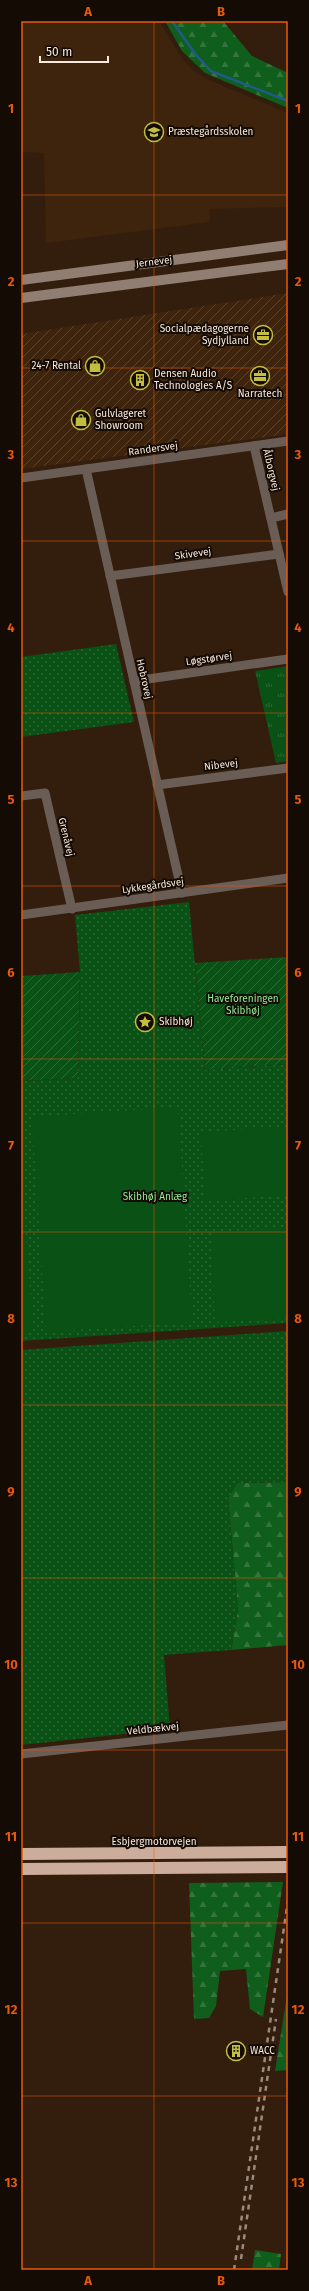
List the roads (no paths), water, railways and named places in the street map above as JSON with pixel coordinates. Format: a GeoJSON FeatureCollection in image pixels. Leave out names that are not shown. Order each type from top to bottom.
{"type":"FeatureCollection","features":[{"type":"Feature","properties":{"kind":"highway","name":"Esbjergmotorvejen"},"geometry":{"type":"LineString","coordinates":[[21,1854],[288,1852]]}},
{"type":"Feature","properties":{"kind":"highway"},"geometry":{"type":"LineString","coordinates":[[21,1869],[288,1867]]}},
{"type":"Feature","properties":{"kind":"main road","name":"Jernevej"},"geometry":{"type":"LineString","coordinates":[[21,280],[288,245]]}},
{"type":"Feature","properties":{"kind":"main road","name":"Jernevej"},"geometry":{"type":"LineString","coordinates":[[21,298],[288,264]]}},
{"type":"Feature","properties":{"kind":"street","name":"Randersvej"},"geometry":{"type":"LineString","coordinates":[[21,478],[288,441]]}},
{"type":"Feature","properties":{"kind":"street","name":"Ålborgvej"},"geometry":{"type":"LineString","coordinates":[[254,446],[288,592]]}},
{"type":"Feature","properties":{"kind":"street","name":"Hobrovej"},"geometry":{"type":"LineString","coordinates":[[86,470],[182,893]]}},
{"type":"Feature","properties":{"kind":"street"},"geometry":{"type":"LineString","coordinates":[[271,518],[288,514]]}},
{"type":"Feature","properties":{"kind":"street","name":"Skivevej"},"geometry":{"type":"LineString","coordinates":[[110,576],[279,554]]}},
{"type":"Feature","properties":{"kind":"street","name":"Løgstørvej"},"geometry":{"type":"LineString","coordinates":[[134,680],[288,659]]}},
{"type":"Feature","properties":{"kind":"street","name":"Nibevej"},"geometry":{"type":"LineString","coordinates":[[157,785],[288,768]]}},
{"type":"Feature","properties":{"kind":"street","name":"Grenåvej"},"geometry":{"type":"LineString","coordinates":[[21,796],[45,793],[72,909]]}},
{"type":"Feature","properties":{"kind":"street","name":"Lykkegårdsvej"},"geometry":{"type":"LineString","coordinates":[[21,915],[288,878]]}},
{"type":"Feature","properties":{"kind":"street","name":"Veldbækvej"},"geometry":{"type":"LineString","coordinates":[[21,1754],[288,1725]]}},
{"type":"Feature","properties":{"kind":"waterway"},"geometry":{"type":"LineString","coordinates":[[172,21],[196,55],[211,71],[288,101]]}},
{"type":"Feature","properties":{"kind":"railway"},"geometry":{"type":"LineString","coordinates":[[234,2270],[288,1900]]}},
{"type":"Feature","properties":{"kind":"railway"},"geometry":{"type":"LineString","coordinates":[[241,2259],[276,2019]]}},
{"type":"Feature","properties":{"kind":"place","name":"Præstegårdsskolen"},"geometry":{"type":"Point","coordinates":[154,132]}},
{"type":"Feature","properties":{"kind":"place","name":"Socialpædagogerne Sydjylland"},"geometry":{"type":"Point","coordinates":[263,335]}},
{"type":"Feature","properties":{"kind":"place","name":"24-7 Rental"},"geometry":{"type":"Point","coordinates":[95,366]}},
{"type":"Feature","properties":{"kind":"place","name":"Narratech"},"geometry":{"type":"Point","coordinates":[260,376]}},
{"type":"Feature","properties":{"kind":"place","name":"Densen Audio Technologies A/S"},"geometry":{"type":"Point","coordinates":[140,380]}},
{"type":"Feature","properties":{"kind":"place","name":"Gulvlageret Showroom"},"geometry":{"type":"Point","coordinates":[81,420]}},
{"type":"Feature","properties":{"kind":"place","name":"Skibhøj"},"geometry":{"type":"Point","coordinates":[145,1022]}},
{"type":"Feature","properties":{"kind":"place","name":"WACC"},"geometry":{"type":"Point","coordinates":[236,2051]}},
{"type":"Feature","properties":{"kind":"park label","name":"Haveforeningen Skibhøj"},"geometry":{"type":"Point","coordinates":[243,1004]}},
{"type":"Feature","properties":{"kind":"park label","name":"Skibhøj Anlæg"},"geometry":{"type":"Point","coordinates":[155,1197]}}]}
